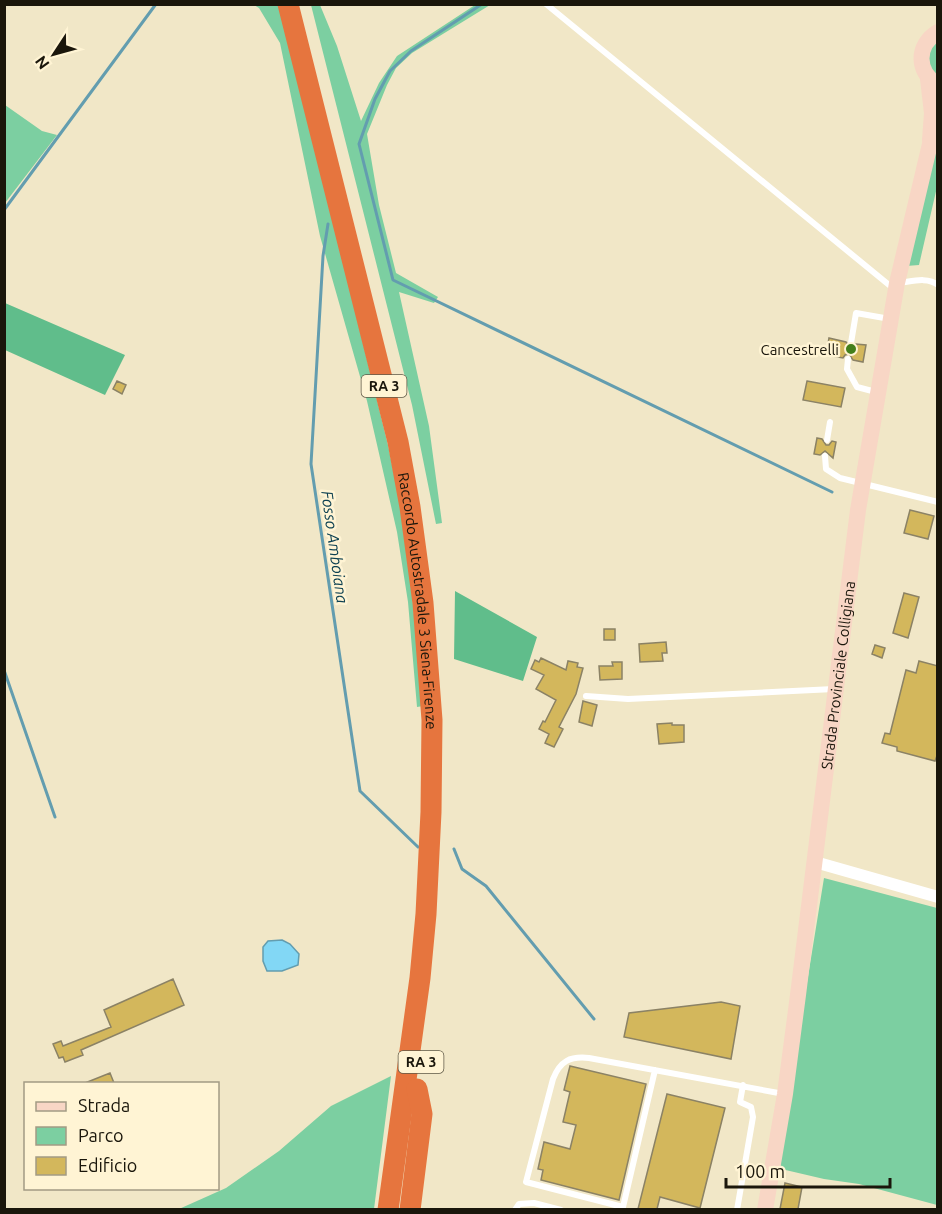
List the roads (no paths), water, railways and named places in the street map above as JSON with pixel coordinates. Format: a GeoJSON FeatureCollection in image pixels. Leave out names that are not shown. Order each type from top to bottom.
{"type":"FeatureCollection","features":[{"type":"Feature","properties":{"kind":"highway","name":"Raccordo Autostradale 3 Siena-Firenze"},"geometry":{"type":"LineString","coordinates":[[288,4],[398,442],[410,507],[423,603],[438,775]]}},
{"type":"Feature","properties":{"kind":"highway","name":"Raccordo Autostradale 3 Siena-Firenze"},"geometry":{"type":"LineString","coordinates":[[302,4],[412,448],[430,552],[438,628],[444,721],[438,775],[432,914],[417,1089],[401,1209]]}},
{"type":"Feature","properties":{"kind":"highway","name":"Raccordo Autostradale 3 Siena-Firenze"},"geometry":{"type":"LineString","coordinates":[[388,1209],[408,1060],[432,914]]}},
{"type":"Feature","properties":{"kind":"highway"},"geometry":{"type":"LineString","coordinates":[[381,1209],[396,1102],[408,1060]]}},
{"type":"Feature","properties":{"kind":"highway"},"geometry":{"type":"LineString","coordinates":[[410,1209],[422,1114],[417,1089]]}},
{"type":"Feature","properties":{"kind":"main road","name":"Strada Provinciale Colligiana"},"geometry":{"type":"LineString","coordinates":[[765,1209],[785,1094],[815,862],[834,689],[862,483],[897,287],[930,144],[933,82],[921,62],[921,52],[925,44],[938,32]]}},
{"type":"Feature","properties":{"kind":"main road","name":"Strada Provinciale Colligiana"},"geometry":{"type":"LineString","coordinates":[[930,144],[938,128]]}},
{"type":"Feature","properties":{"kind":"street"},"geometry":{"type":"LineString","coordinates":[[815,862],[938,897]]}},
{"type":"Feature","properties":{"kind":"lane"},"geometry":{"type":"LineString","coordinates":[[546,4],[897,287],[927,280],[938,285]]}},
{"type":"Feature","properties":{"kind":"lane"},"geometry":{"type":"LineString","coordinates":[[851,343],[856,313],[891,319]]}},
{"type":"Feature","properties":{"kind":"lane"},"geometry":{"type":"LineString","coordinates":[[848,359],[847,369],[857,387],[877,393]]}},
{"type":"Feature","properties":{"kind":"lane"},"geometry":{"type":"LineString","coordinates":[[827,440],[830,422]]}},
{"type":"Feature","properties":{"kind":"lane"},"geometry":{"type":"LineString","coordinates":[[825,456],[825,466],[830,473],[840,478],[938,502]]}},
{"type":"Feature","properties":{"kind":"lane"},"geometry":{"type":"LineString","coordinates":[[586,696],[628,699],[834,689]]}},
{"type":"Feature","properties":{"kind":"lane"},"geometry":{"type":"LineString","coordinates":[[655,1070],[623,1208],[526,1182],[553,1079],[561,1065],[570,1058],[580,1057],[743,1085],[785,1094]]}},
{"type":"Feature","properties":{"kind":"lane"},"geometry":{"type":"LineString","coordinates":[[737,1209],[753,1115],[751,1107],[740,1102],[743,1085]]}},
{"type":"Feature","properties":{"kind":"lane"},"geometry":{"type":"LineString","coordinates":[[516,1209],[519,1204],[524,1203],[561,1209]]}},
{"type":"Feature","properties":{"kind":"water"},"geometry":{"type":"Polygon","coordinates":[[[282,940],[290,944],[299,954],[298,965],[282,971],[267,971],[263,961],[263,947],[268,941],[282,940]]]}},
{"type":"Feature","properties":{"kind":"waterway"},"geometry":{"type":"LineString","coordinates":[[4,210],[156,4]]}},
{"type":"Feature","properties":{"kind":"waterway"},"geometry":{"type":"LineString","coordinates":[[482,4],[411,51],[390,71],[375,99],[359,144],[393,280],[832,492]]}},
{"type":"Feature","properties":{"kind":"waterway","name":"Fosso Amboiana"},"geometry":{"type":"LineString","coordinates":[[328,224],[323,256],[311,464],[360,791],[418,847]]}},
{"type":"Feature","properties":{"kind":"waterway"},"geometry":{"type":"LineString","coordinates":[[4,670],[55,817]]}},
{"type":"Feature","properties":{"kind":"waterway","name":"Fosso Amboiana"},"geometry":{"type":"LineString","coordinates":[[454,849],[462,869],[486,886],[594,1019]]}},
{"type":"Feature","properties":{"kind":"place","name":"Cancestrelli"},"geometry":{"type":"Point","coordinates":[851,349]}}]}
